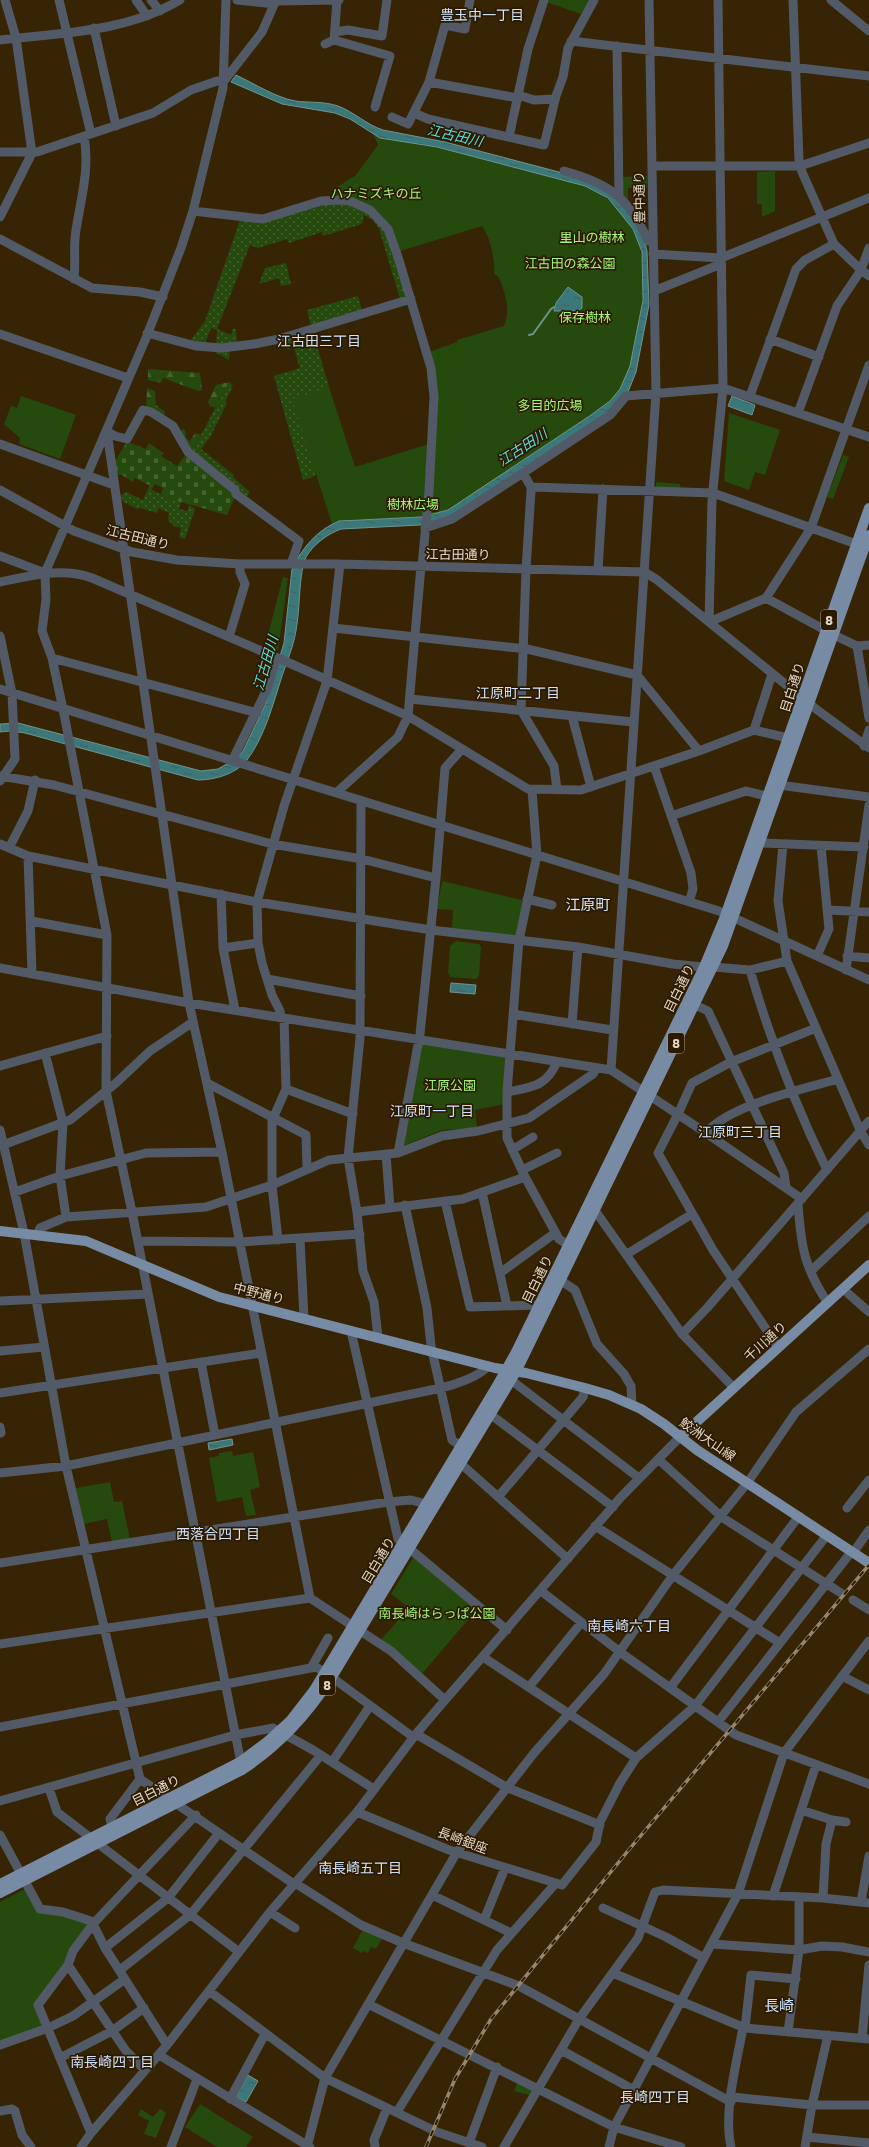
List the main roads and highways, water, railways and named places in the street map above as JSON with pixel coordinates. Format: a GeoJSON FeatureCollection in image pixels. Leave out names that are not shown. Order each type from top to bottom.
{"type":"FeatureCollection","features":[{"type":"Feature","properties":{"kind":"main road","name":"目白通り"},"geometry":{"type":"LineString","coordinates":[[863,546],[869,508]]}},
{"type":"Feature","properties":{"kind":"main road","name":"目白通り"},"geometry":{"type":"LineString","coordinates":[[403,1543],[460,1463],[490,1414],[560,1280],[571,1247],[708,967],[759,843],[779,785],[805,700],[829,632],[863,546],[869,535]]}},
{"type":"Feature","properties":{"kind":"main road","name":"目白通り"},"geometry":{"type":"LineString","coordinates":[[730,915],[766,796],[788,738],[805,700]]}},
{"type":"Feature","properties":{"kind":"main road","name":"目白通り"},"geometry":{"type":"LineString","coordinates":[[0,1893],[22,1877],[241,1766],[282,1733],[302,1706],[329,1675],[403,1543],[461,1446],[511,1374],[538,1305],[594,1209],[647,1093],[695,1005],[708,967]]}},
{"type":"Feature","properties":{"kind":"main road","name":"中野通り"},"geometry":{"type":"LineString","coordinates":[[0,1231],[86,1241],[219,1297],[488,1366],[511,1374]]}},
{"type":"Feature","properties":{"kind":"main road","name":"千川通り"},"geometry":{"type":"LineString","coordinates":[[680,1437],[869,1265]]}},
{"type":"Feature","properties":{"kind":"main road","name":"鮫洲大山線"},"geometry":{"type":"LineString","coordinates":[[511,1374],[585,1388],[609,1395],[657,1418],[680,1437],[869,1563]]}},
{"type":"Feature","properties":{"kind":"main road","name":"目白通り"},"geometry":{"type":"LineString","coordinates":[[93,1841],[112,1827],[172,1801]]}},
{"type":"Feature","properties":{"kind":"main road","name":"目白通り"},"geometry":{"type":"LineString","coordinates":[[0,1884],[22,1877]]}},
{"type":"Feature","properties":{"kind":"water"},"geometry":{"type":"Polygon","coordinates":[[[236,75],[288,99],[295,101],[327,103],[338,106],[371,125],[383,130],[445,142],[574,176],[602,186],[625,208],[644,239],[647,251],[649,305],[636,372],[628,392],[615,408],[446,519],[420,525],[341,529],[326,537],[312,548],[306,557],[302,571],[298,617],[293,644],[268,720],[259,741],[247,760],[237,769],[225,775],[211,779],[198,780],[25,733],[10,731],[0,732],[0,724],[18,723],[201,771],[218,769],[237,758],[243,751],[265,705],[284,643],[292,569],[300,554],[311,540],[324,529],[339,521],[421,517],[448,510],[591,415],[610,401],[620,389],[630,366],[643,300],[642,252],[633,229],[608,198],[585,186],[437,147],[380,138],[350,119],[335,113],[282,104],[231,82],[236,75]]]}},
{"type":"Feature","properties":{"kind":"water"},"geometry":{"type":"Polygon","coordinates":[[[568,287],[582,297],[582,308],[577,311],[554,311],[556,303],[568,287]]]}},
{"type":"Feature","properties":{"kind":"water"},"geometry":{"type":"Polygon","coordinates":[[[732,396],[755,405],[752,415],[728,406],[732,396]]]}},
{"type":"Feature","properties":{"kind":"water"},"geometry":{"type":"Polygon","coordinates":[[[451,983],[476,985],[475,994],[450,992],[451,983]]]}},
{"type":"Feature","properties":{"kind":"water"},"geometry":{"type":"Polygon","coordinates":[[[232,1439],[233,1445],[209,1450],[208,1443],[232,1439]]]}},
{"type":"Feature","properties":{"kind":"water"},"geometry":{"type":"Polygon","coordinates":[[[248,2075],[258,2081],[246,2102],[236,2097],[248,2075]]]}},
{"type":"Feature","properties":{"kind":"waterway"},"geometry":{"type":"LineString","coordinates":[[529,335],[533,334],[554,307]]}},
{"type":"Feature","properties":{"kind":"railway"},"geometry":{"type":"LineString","coordinates":[[426,2147],[455,2079],[491,2019],[627,1852],[869,1565]]}},
{"type":"Feature","properties":{"kind":"district","name":"豊玉中一丁目"},"geometry":{"type":"Point","coordinates":[482,14]}},
{"type":"Feature","properties":{"kind":"district","name":"江古田三丁目"},"geometry":{"type":"Point","coordinates":[319,340]}},
{"type":"Feature","properties":{"kind":"district","name":"江原町二丁目"},"geometry":{"type":"Point","coordinates":[518,692]}},
{"type":"Feature","properties":{"kind":"district","name":"江原町"},"geometry":{"type":"Point","coordinates":[588,904]}},
{"type":"Feature","properties":{"kind":"district","name":"江原町一丁目"},"geometry":{"type":"Point","coordinates":[432,1110]}},
{"type":"Feature","properties":{"kind":"district","name":"江原町三丁目"},"geometry":{"type":"Point","coordinates":[740,1131]}},
{"type":"Feature","properties":{"kind":"district","name":"西落合四丁目"},"geometry":{"type":"Point","coordinates":[218,1533]}},
{"type":"Feature","properties":{"kind":"district","name":"南長崎六丁目"},"geometry":{"type":"Point","coordinates":[629,1625]}},
{"type":"Feature","properties":{"kind":"district","name":"南長崎五丁目"},"geometry":{"type":"Point","coordinates":[360,1867]}},
{"type":"Feature","properties":{"kind":"district","name":"長崎"},"geometry":{"type":"Point","coordinates":[779,2005]}},
{"type":"Feature","properties":{"kind":"district","name":"南長崎四丁目"},"geometry":{"type":"Point","coordinates":[112,2061]}},
{"type":"Feature","properties":{"kind":"district","name":"長崎四丁目"},"geometry":{"type":"Point","coordinates":[655,2096]}},
{"type":"Feature","properties":{"kind":"water label","name":"江古田川"},"geometry":{"type":"Point","coordinates":[455,135]}},
{"type":"Feature","properties":{"kind":"water label","name":"江古田川"},"geometry":{"type":"Point","coordinates":[522,447]}},
{"type":"Feature","properties":{"kind":"water label","name":"江古田川"},"geometry":{"type":"Point","coordinates":[265,663]}},
{"type":"Feature","properties":{"kind":"park label","name":"ハナミズキの丘"},"geometry":{"type":"Point","coordinates":[376,193]}},
{"type":"Feature","properties":{"kind":"park label","name":"里山の樹林"},"geometry":{"type":"Point","coordinates":[592,237]}},
{"type":"Feature","properties":{"kind":"park label","name":"江古田の森公園"},"geometry":{"type":"Point","coordinates":[570,263]}},
{"type":"Feature","properties":{"kind":"park label","name":"保存樹林"},"geometry":{"type":"Point","coordinates":[585,317]}},
{"type":"Feature","properties":{"kind":"park label","name":"多目的広場"},"geometry":{"type":"Point","coordinates":[550,405]}},
{"type":"Feature","properties":{"kind":"park label","name":"樹林広場"},"geometry":{"type":"Point","coordinates":[413,504]}},
{"type":"Feature","properties":{"kind":"park label","name":"江原公園"},"geometry":{"type":"Point","coordinates":[450,1085]}},
{"type":"Feature","properties":{"kind":"park label","name":"南長崎はらっぱ公園"},"geometry":{"type":"Point","coordinates":[437,1613]}}]}
